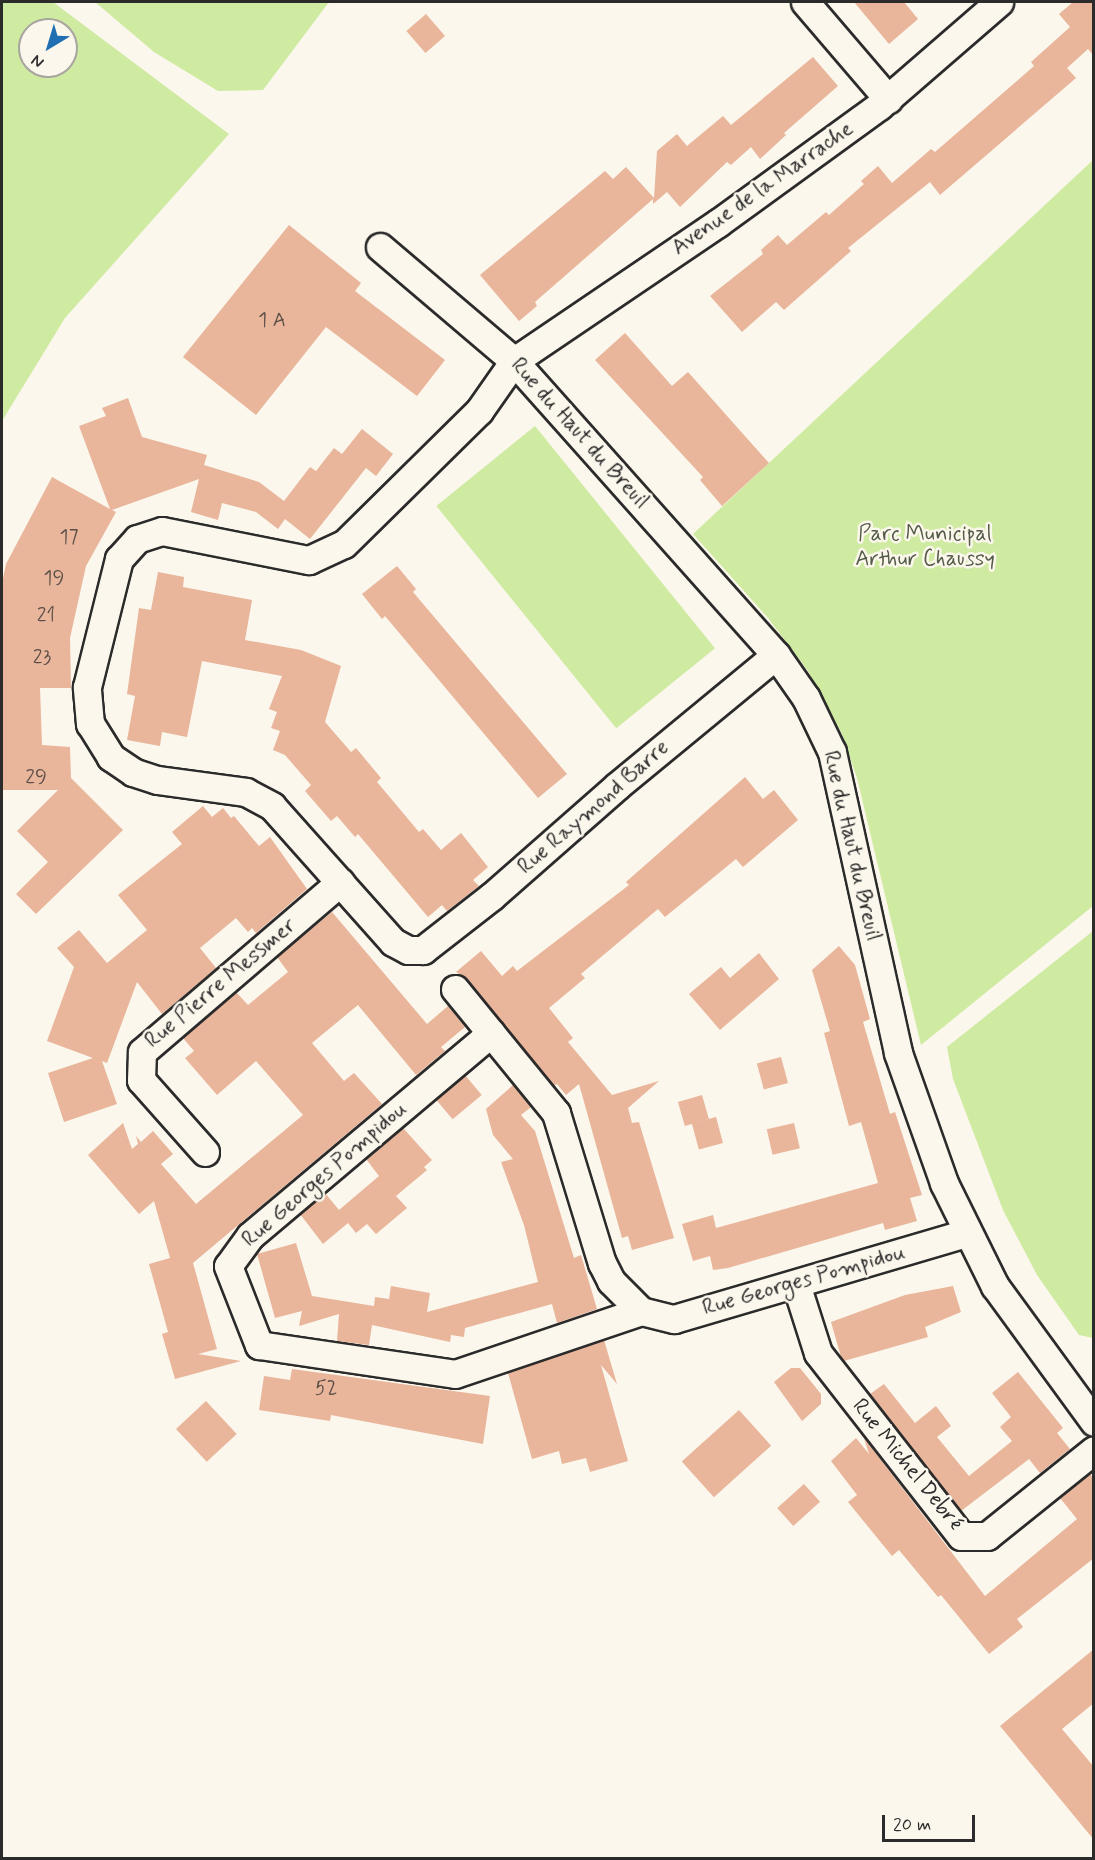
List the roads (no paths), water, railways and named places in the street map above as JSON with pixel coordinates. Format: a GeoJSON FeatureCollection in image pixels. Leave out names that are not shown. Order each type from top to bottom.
{"type":"FeatureCollection","features":[{"type":"Feature","properties":{"kind":"street"},"geometry":{"type":"LineString","coordinates":[[805,2],[888,99]]}},
{"type":"Feature","properties":{"kind":"street","name":"Avenue de la Marrache"},"geometry":{"type":"LineString","coordinates":[[514,361],[718,223],[888,99],[999,2]]}},
{"type":"Feature","properties":{"kind":"street","name":"Rue du Haut du Breuil"},"geometry":{"type":"LineString","coordinates":[[380,247],[514,361],[776,655],[806,698],[832,752],[898,1053],[944,1183],[967,1233],[1019,1323],[1094,1422]]}},
{"type":"Feature","properties":{"kind":"street"},"geometry":{"type":"LineString","coordinates":[[340,882],[272,806],[246,792],[157,780],[132,772],[111,757],[90,724],[87,687],[118,559],[137,539],[162,531],[309,560],[344,544],[480,411],[514,361]]}},
{"type":"Feature","properties":{"kind":"street","name":"Rue Raymond Barre"},"geometry":{"type":"LineString","coordinates":[[340,882],[393,942],[408,950],[423,950],[492,896],[616,787],[776,655]]}},
{"type":"Feature","properties":{"kind":"street","name":"Rue Pierre Messmer"},"geometry":{"type":"LineString","coordinates":[[205,1152],[141,1080],[141,1052],[340,882]]}},
{"type":"Feature","properties":{"kind":"street"},"geometry":{"type":"LineString","coordinates":[[454,989],[556,1113],[602,1263],[611,1281],[640,1311]]}},
{"type":"Feature","properties":{"kind":"street","name":"Rue Georges Pompidou"},"geometry":{"type":"LineString","coordinates":[[491,1033],[249,1236],[228,1266],[259,1346],[455,1374],[640,1311],[674,1318],[967,1233]]}},
{"type":"Feature","properties":{"kind":"street","name":"Rue Michel Debré"},"geometry":{"type":"LineString","coordinates":[[796,1284],[818,1353],[961,1536],[987,1536],[1094,1450]]}},
{"type":"Feature","properties":{"kind":"park label","name":"Parc Municipal Arthur Chaussy"},"geometry":{"type":"Point","coordinates":[925,546]}}]}
